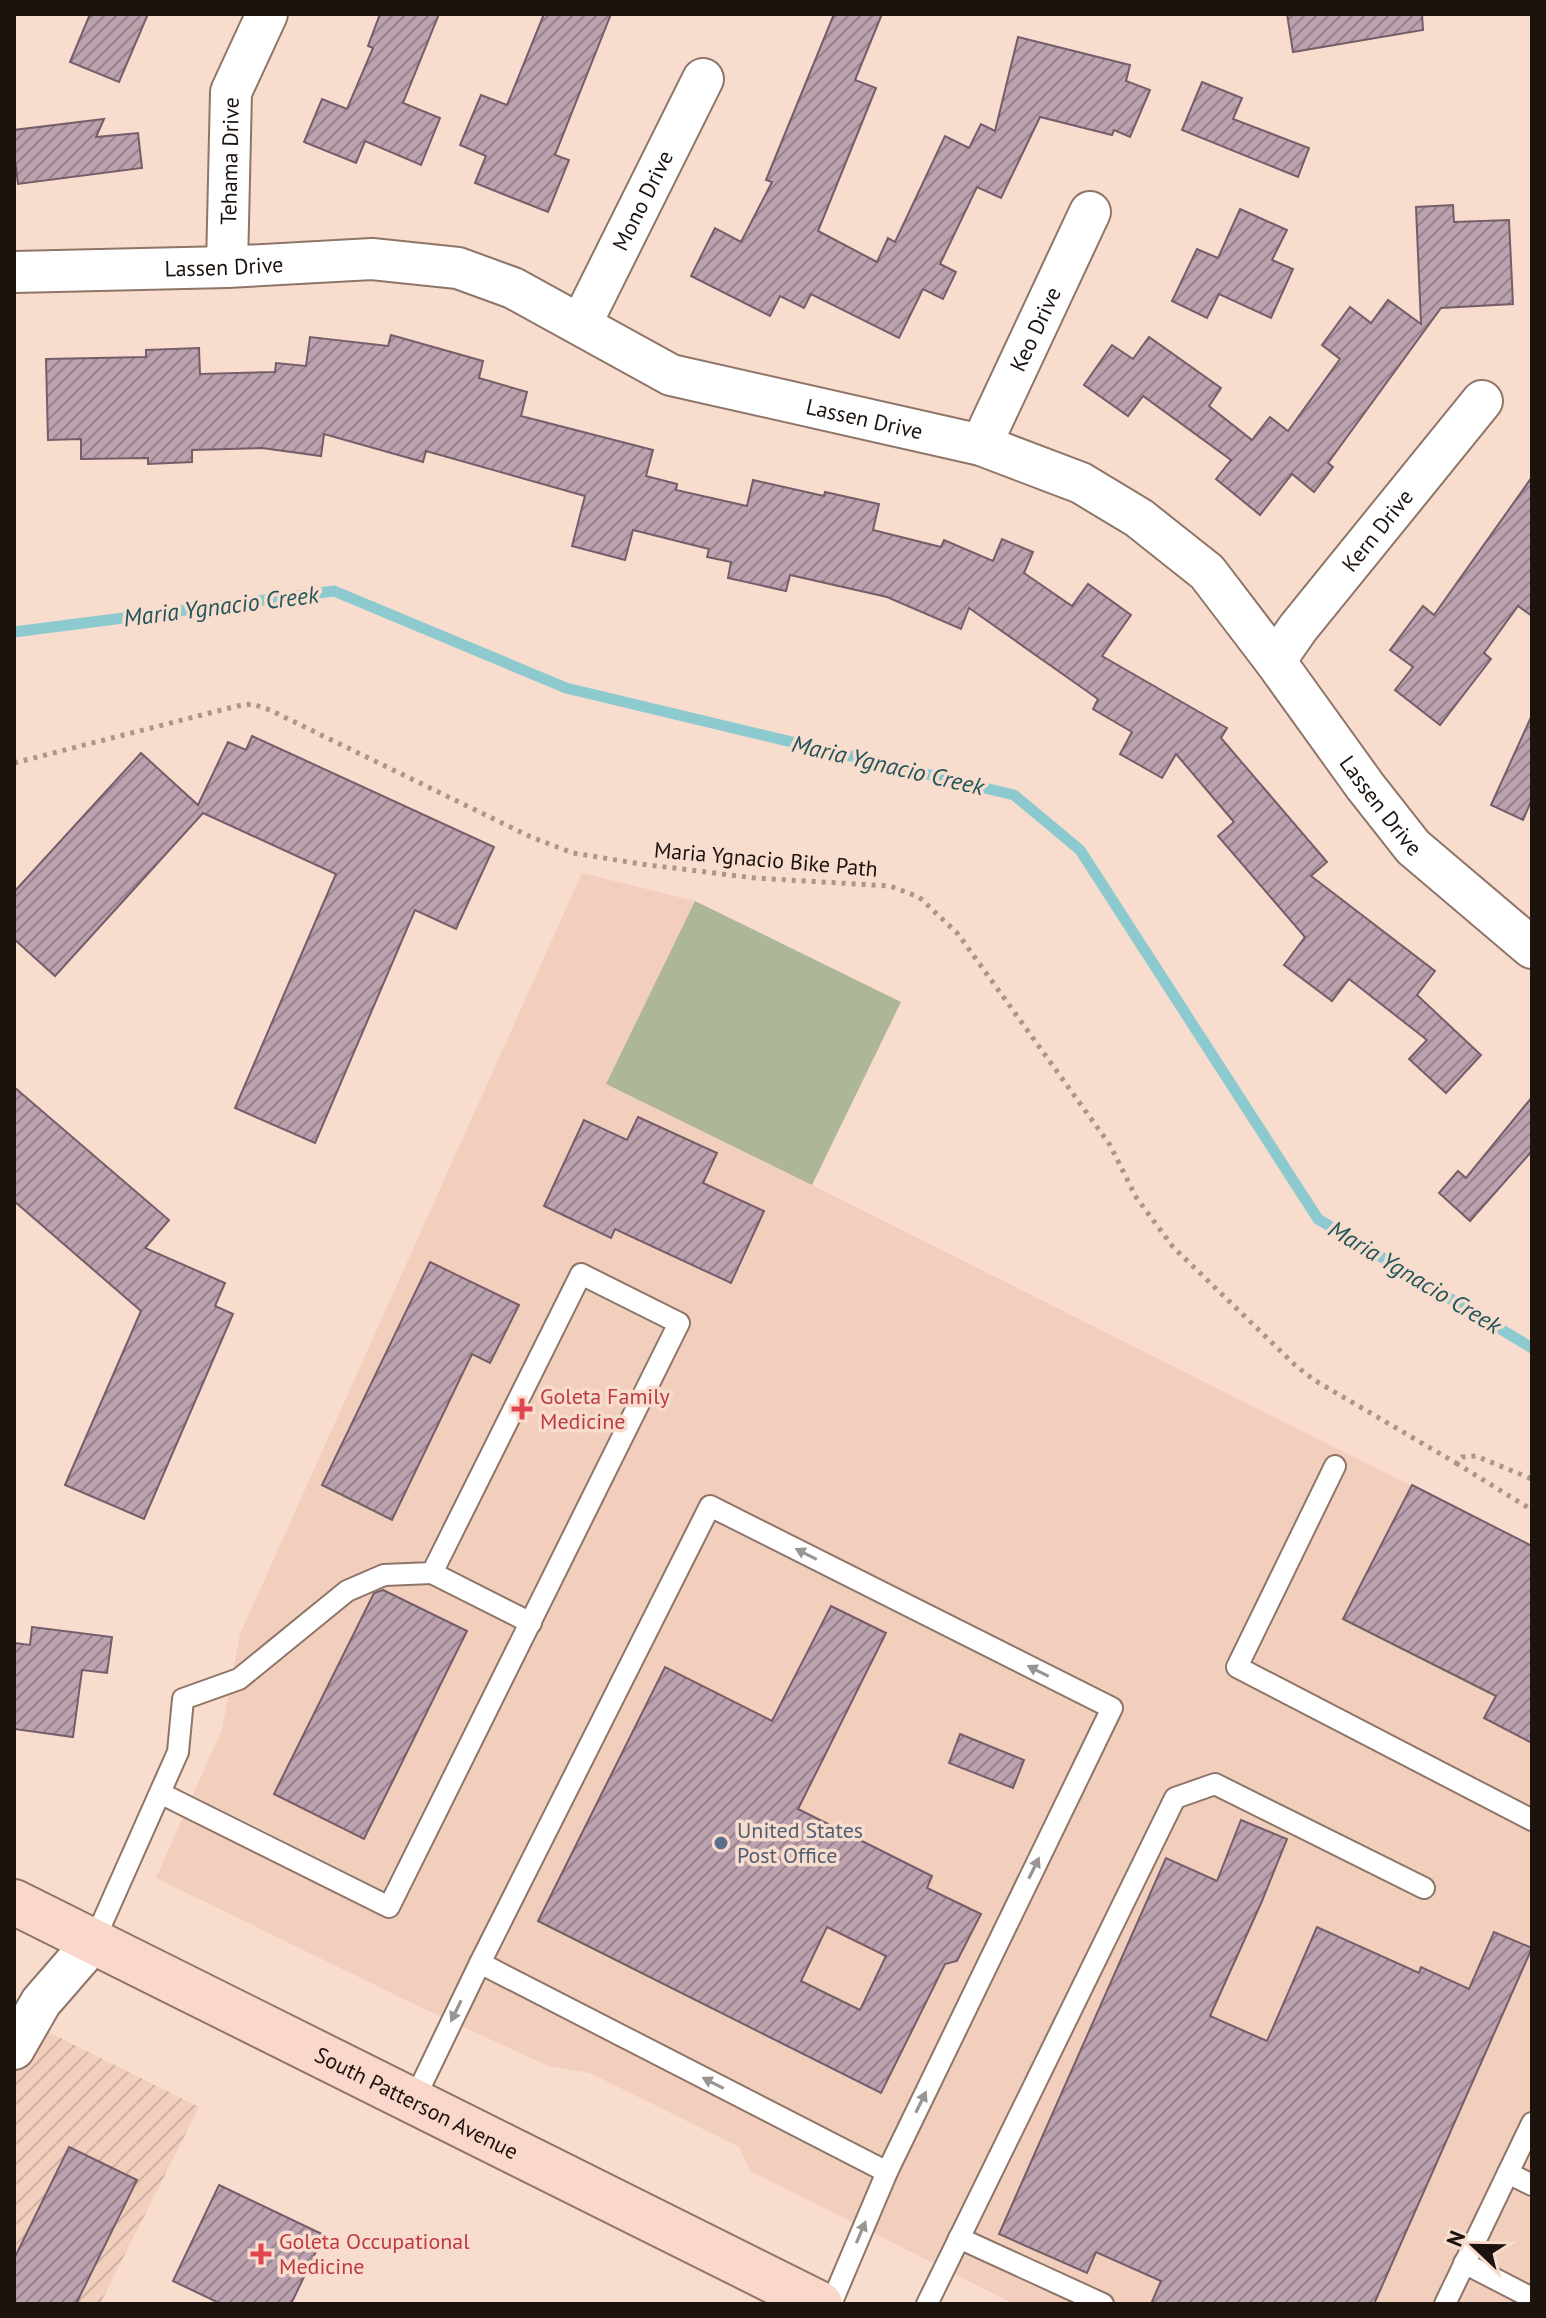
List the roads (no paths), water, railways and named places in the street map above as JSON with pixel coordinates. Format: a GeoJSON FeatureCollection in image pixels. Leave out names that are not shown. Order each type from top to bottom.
{"type":"FeatureCollection","features":[{"type":"Feature","properties":{"kind":"main road","name":"South Patterson Avenue"},"geometry":{"type":"LineString","coordinates":[[14,1902],[820,2304]]}},
{"type":"Feature","properties":{"kind":"street","name":"Tehama Drive"},"geometry":{"type":"LineString","coordinates":[[227,267],[231,92],[267,14]]}},
{"type":"Feature","properties":{"kind":"street","name":"Mono Drive"},"geometry":{"type":"LineString","coordinates":[[581,324],[703,79]]}},
{"type":"Feature","properties":{"kind":"street","name":"Keo Drive"},"geometry":{"type":"LineString","coordinates":[[981,445],[1090,212]]}},
{"type":"Feature","properties":{"kind":"street","name":"Lassen Drive"},"geometry":{"type":"LineString","coordinates":[[14,272],[227,267],[372,259],[458,268],[513,288],[671,375],[981,445],[1081,483],[1139,518],[1207,572],[1413,847],[1532,948]]}},
{"type":"Feature","properties":{"kind":"street","name":"Kern Drive"},"geometry":{"type":"LineString","coordinates":[[1275,661],[1298,628],[1482,401]]}},
{"type":"Feature","properties":{"kind":"street"},"geometry":{"type":"LineString","coordinates":[[14,2049],[41,2002],[94,1941]]}},
{"type":"Feature","properties":{"kind":"lane"},"geometry":{"type":"LineString","coordinates":[[160,1793],[389,1907],[679,1323],[581,1274],[432,1573]]}},
{"type":"Feature","properties":{"kind":"lane"},"geometry":{"type":"LineString","coordinates":[[1335,1466],[1237,1667],[1532,1820]]}},
{"type":"Feature","properties":{"kind":"lane"},"geometry":{"type":"LineString","coordinates":[[414,2100],[710,1506],[1112,1708],[887,2172],[831,2304]]}},
{"type":"Feature","properties":{"kind":"lane"},"geometry":{"type":"LineString","coordinates":[[94,1941],[178,1752],[183,1699],[239,1679],[347,1591],[384,1575],[432,1573],[531,1623]]}},
{"type":"Feature","properties":{"kind":"lane"},"geometry":{"type":"LineString","coordinates":[[927,2304],[1175,1798],[1215,1784],[1424,1888]]}},
{"type":"Feature","properties":{"kind":"lane"},"geometry":{"type":"LineString","coordinates":[[480,1963],[887,2172]]}},
{"type":"Feature","properties":{"kind":"lane"},"geometry":{"type":"LineString","coordinates":[[1445,2304],[1532,2123]]}},
{"type":"Feature","properties":{"kind":"lane"},"geometry":{"type":"LineString","coordinates":[[1508,2173],[1532,2185]]}},
{"type":"Feature","properties":{"kind":"lane"},"geometry":{"type":"LineString","coordinates":[[959,2238],[1103,2304]]}},
{"type":"Feature","properties":{"kind":"lane"},"geometry":{"type":"LineString","coordinates":[[1464,2263],[1532,2298]]}},
{"type":"Feature","properties":{"kind":"waterway","name":"Maria Ygnacio Creek"},"geometry":{"type":"LineString","coordinates":[[14,632],[334,591],[566,688],[1014,795],[1080,850],[1318,1219],[1532,1348]]}},
{"type":"Feature","properties":{"kind":"place","name":"Goleta Family Medicine"},"geometry":{"type":"Point","coordinates":[522,1409]}},
{"type":"Feature","properties":{"kind":"place","name":"United States Post Office"},"geometry":{"type":"Point","coordinates":[721,1843]}},
{"type":"Feature","properties":{"kind":"place","name":"Goleta Occupational Medicine"},"geometry":{"type":"Point","coordinates":[261,2254]}}]}
